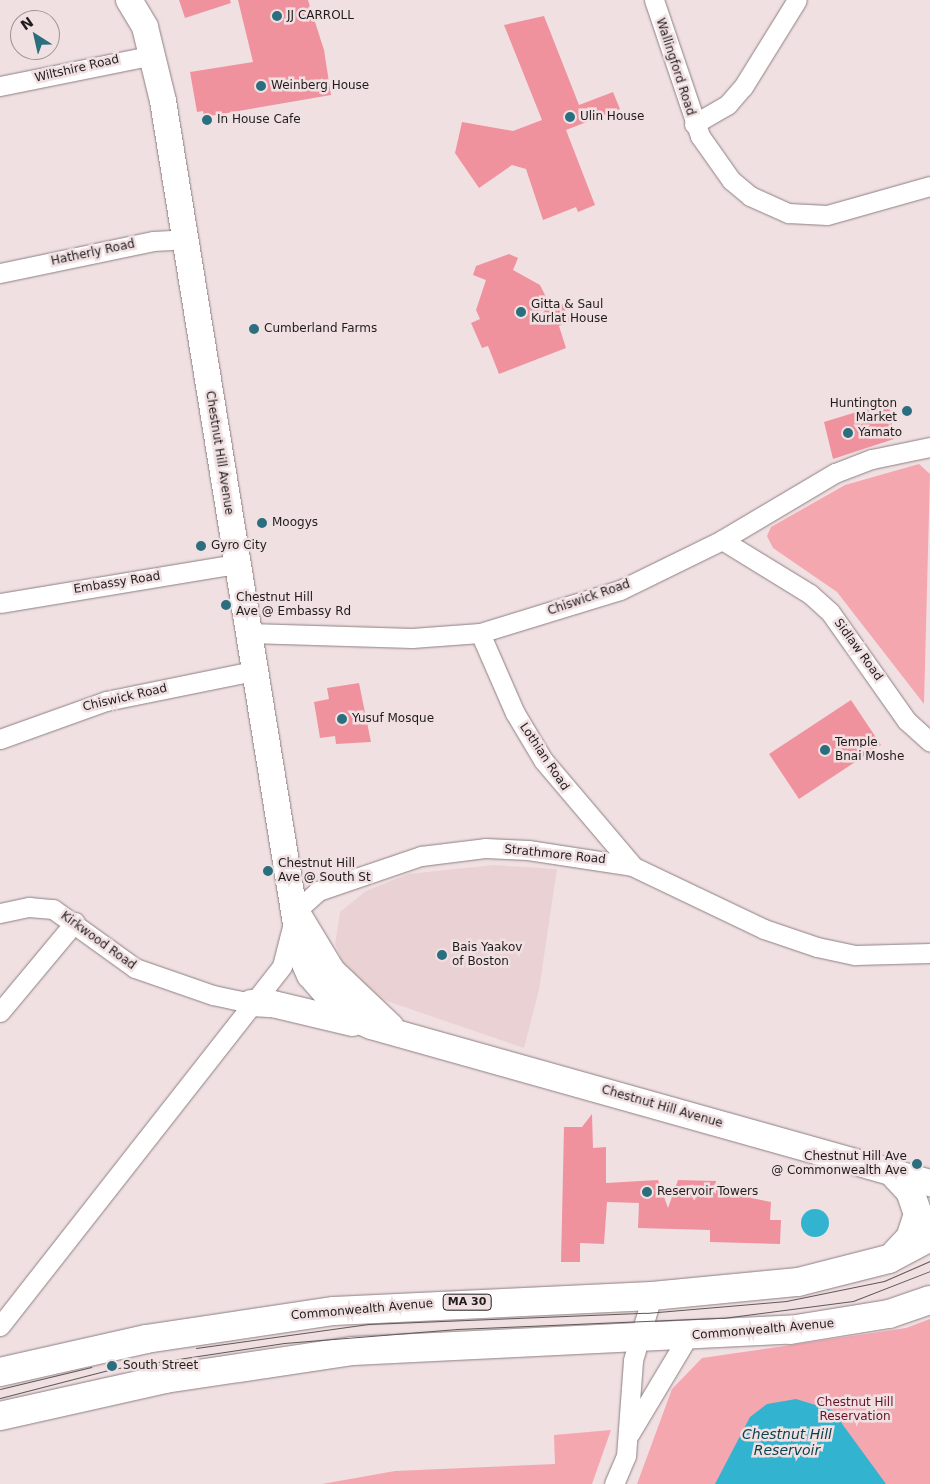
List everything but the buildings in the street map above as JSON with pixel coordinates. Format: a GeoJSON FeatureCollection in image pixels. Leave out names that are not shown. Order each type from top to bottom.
{"type":"FeatureCollection","features":[{"type":"Feature","properties":{"kind":"main road","name":"Chestnut Hill Avenue"},"geometry":{"type":"LineString","coordinates":[[129,0],[154,55],[186,239],[235,564],[249,633],[296,911],[301,955],[310,975],[335,1006],[383,1029],[930,1183]]}},
{"type":"Feature","properties":{"kind":"main road"},"geometry":{"type":"LineString","coordinates":[[251,1003],[273,1004],[383,1029]]}},
{"type":"Feature","properties":{"kind":"main road"},"geometry":{"type":"LineString","coordinates":[[890,1259],[910,1238],[918,1214],[910,1191],[893,1173]]}},
{"type":"Feature","properties":{"kind":"main road","name":"Commonwealth Avenue"},"geometry":{"type":"LineString","coordinates":[[0,1372],[146,1339],[307,1314],[457,1302],[652,1296],[798,1282],[890,1259],[930,1237]]}},
{"type":"Feature","properties":{"kind":"main road","name":"Commonwealth Avenue"},"geometry":{"type":"LineString","coordinates":[[0,1416],[165,1379],[353,1351],[639,1339],[820,1327],[889,1314],[930,1300]]}},
{"type":"Feature","properties":{"kind":"street","name":"Wallingford Road"},"geometry":{"type":"LineString","coordinates":[[654,0],[694,124],[736,186],[756,200],[788,212],[827,215],[930,186]]}},
{"type":"Feature","properties":{"kind":"street"},"geometry":{"type":"LineString","coordinates":[[694,124],[728,104],[743,87],[797,0]]}},
{"type":"Feature","properties":{"kind":"street","name":"Wiltshire Road"},"geometry":{"type":"LineString","coordinates":[[0,86],[154,55]]}},
{"type":"Feature","properties":{"kind":"street","name":"Hatherly Road"},"geometry":{"type":"LineString","coordinates":[[0,273],[153,241],[186,239]]}},
{"type":"Feature","properties":{"kind":"street","name":"Chiswick Road"},"geometry":{"type":"LineString","coordinates":[[249,633],[412,638],[480,633],[620,590],[722,540],[836,474],[872,459],[930,447]]}},
{"type":"Feature","properties":{"kind":"street","name":"Sidlaw Road"},"geometry":{"type":"LineString","coordinates":[[722,540],[810,594],[830,612],[907,721],[930,742]]}},
{"type":"Feature","properties":{"kind":"street","name":"Embassy Road"},"geometry":{"type":"LineString","coordinates":[[0,604],[235,564]]}},
{"type":"Feature","properties":{"kind":"street","name":"Lothian Road"},"geometry":{"type":"LineString","coordinates":[[480,633],[515,713],[543,760],[632,866]]}},
{"type":"Feature","properties":{"kind":"street","name":"Chiswick Road"},"geometry":{"type":"LineString","coordinates":[[0,739],[106,701],[254,671]]}},
{"type":"Feature","properties":{"kind":"street","name":"Strathmore Road"},"geometry":{"type":"LineString","coordinates":[[296,911],[318,891],[386,866],[451,850],[528,850],[632,866],[764,929],[817,947],[855,956],[930,953]]}},
{"type":"Feature","properties":{"kind":"street","name":"Kirkwood Road"},"geometry":{"type":"LineString","coordinates":[[0,913],[41,907],[75,922],[134,968],[213,995],[251,1003]]}},
{"type":"Feature","properties":{"kind":"street"},"geometry":{"type":"LineString","coordinates":[[0,1326],[251,1003],[282,966],[296,911]]}},
{"type":"Feature","properties":{"kind":"street"},"geometry":{"type":"LineString","coordinates":[[0,1012],[75,922]]}},
{"type":"Feature","properties":{"kind":"street"},"geometry":{"type":"LineString","coordinates":[[630,1433],[629,1390],[639,1339],[652,1296]]}},
{"type":"Feature","properties":{"kind":"street"},"geometry":{"type":"LineString","coordinates":[[614,1484],[630,1433],[688,1336]]}},
{"type":"Feature","properties":{"kind":"shaded area","name":"Bais Yaakov of Boston"},"geometry":{"type":"Polygon","coordinates":[[[494,865],[557,869],[539,990],[524,1048],[381,999],[345,967],[335,944],[340,912],[366,891],[408,874],[494,865]]]}},
{"type":"Feature","properties":{"kind":"green space"},"geometry":{"type":"Polygon","coordinates":[[[919,464],[930,474],[924,704],[837,592],[773,548],[767,536],[771,527],[845,485],[919,464]]]}},
{"type":"Feature","properties":{"kind":"green space","name":"Chestnut Hill Reservation"},"geometry":{"type":"Polygon","coordinates":[[[930,1319],[930,1484],[637,1484],[672,1389],[702,1358],[906,1328],[930,1319]]]}},
{"type":"Feature","properties":{"kind":"green space"},"geometry":{"type":"Polygon","coordinates":[[[611,1430],[592,1484],[322,1484],[395,1471],[555,1464],[554,1435],[611,1430]]]}},
{"type":"Feature","properties":{"kind":"water"},"geometry":{"type":"Polygon","coordinates":[[[815,1209],[825,1213],[829,1223],[825,1233],[815,1237],[805,1233],[801,1223],[805,1213],[815,1209]]]}},
{"type":"Feature","properties":{"kind":"water","name":"Chestnut Hill Reservoir"},"geometry":{"type":"Polygon","coordinates":[[[796,1399],[832,1410],[886,1484],[715,1484],[750,1417],[767,1404],[796,1399]]]}},
{"type":"Feature","properties":{"kind":"tram line"},"geometry":{"type":"LineString","coordinates":[[196,1348],[368,1324],[646,1313],[786,1301],[884,1281],[930,1261]]}},
{"type":"Feature","properties":{"kind":"tram line"},"geometry":{"type":"LineString","coordinates":[[0,1398],[112,1369],[284,1343],[457,1329],[723,1318],[853,1301],[930,1271]]}},
{"type":"Feature","properties":{"kind":"tram line"},"geometry":{"type":"LineString","coordinates":[[0,1389],[91,1367]]}},
{"type":"Feature","properties":{"kind":"place","name":"JJ CARROLL"},"geometry":{"type":"Point","coordinates":[277,16]}},
{"type":"Feature","properties":{"kind":"place","name":"Weinberg House"},"geometry":{"type":"Point","coordinates":[261,86]}},
{"type":"Feature","properties":{"kind":"place","name":"Ulin House"},"geometry":{"type":"Point","coordinates":[570,117]}},
{"type":"Feature","properties":{"kind":"place","name":"In House Cafe"},"geometry":{"type":"Point","coordinates":[207,120]}},
{"type":"Feature","properties":{"kind":"place","name":"Gitta & Saul Kurlat House"},"geometry":{"type":"Point","coordinates":[521,312]}},
{"type":"Feature","properties":{"kind":"place","name":"Cumberland Farms"},"geometry":{"type":"Point","coordinates":[254,329]}},
{"type":"Feature","properties":{"kind":"place","name":"Huntington Market"},"geometry":{"type":"Point","coordinates":[907,411]}},
{"type":"Feature","properties":{"kind":"place","name":"Yamato"},"geometry":{"type":"Point","coordinates":[848,433]}},
{"type":"Feature","properties":{"kind":"place","name":"Moogys"},"geometry":{"type":"Point","coordinates":[262,523]}},
{"type":"Feature","properties":{"kind":"place","name":"Gyro City"},"geometry":{"type":"Point","coordinates":[201,546]}},
{"type":"Feature","properties":{"kind":"place","name":"Chestnut Hill Ave @ Embassy Rd"},"geometry":{"type":"Point","coordinates":[226,605]}},
{"type":"Feature","properties":{"kind":"place","name":"Yusuf Mosque"},"geometry":{"type":"Point","coordinates":[342,719]}},
{"type":"Feature","properties":{"kind":"place","name":"Temple Bnai Moshe"},"geometry":{"type":"Point","coordinates":[825,750]}},
{"type":"Feature","properties":{"kind":"place","name":"Chestnut Hill Ave @ South St"},"geometry":{"type":"Point","coordinates":[268,871]}},
{"type":"Feature","properties":{"kind":"place","name":"Bais Yaakov of Boston"},"geometry":{"type":"Point","coordinates":[442,955]}},
{"type":"Feature","properties":{"kind":"place","name":"Chestnut Hill Ave @ Commonwealth Ave"},"geometry":{"type":"Point","coordinates":[917,1164]}},
{"type":"Feature","properties":{"kind":"place","name":"Reservoir Towers"},"geometry":{"type":"Point","coordinates":[647,1192]}},
{"type":"Feature","properties":{"kind":"place","name":"South Street"},"geometry":{"type":"Point","coordinates":[112,1366]}}]}
